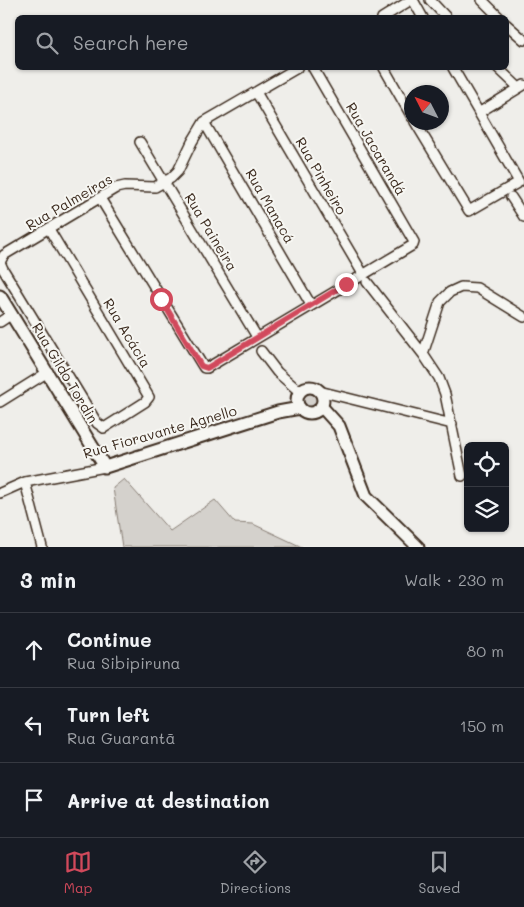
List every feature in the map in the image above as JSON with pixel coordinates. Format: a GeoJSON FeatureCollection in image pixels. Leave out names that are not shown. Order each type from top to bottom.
{"type":"FeatureCollection","features":[{"type":"Feature","properties":{"kind":"main road","name":"Rua Gildo Tordin"},"geometry":{"type":"LineString","coordinates":[[0,296],[105,466]]}},
{"type":"Feature","properties":{"kind":"main road"},"geometry":{"type":"LineString","coordinates":[[312,387],[319,391],[323,398],[322,406],[315,412],[303,411],[297,400],[300,392],[312,387]]}},
{"type":"Feature","properties":{"kind":"main road"},"geometry":{"type":"LineString","coordinates":[[322,406],[339,426],[366,496],[418,547]]}},
{"type":"Feature","properties":{"kind":"main road","name":"Rua Fioravante Agnello"},"geometry":{"type":"LineString","coordinates":[[105,466],[278,412],[300,408]]}},
{"type":"Feature","properties":{"kind":"street"},"geometry":{"type":"LineString","coordinates":[[387,15],[412,0],[421,15]]}},
{"type":"Feature","properties":{"kind":"street"},"geometry":{"type":"LineString","coordinates":[[430,0],[444,15]]}},
{"type":"Feature","properties":{"kind":"street"},"geometry":{"type":"LineString","coordinates":[[482,0],[497,15]]}},
{"type":"Feature","properties":{"kind":"street"},"geometry":{"type":"LineString","coordinates":[[509,27],[524,40]]}},
{"type":"Feature","properties":{"kind":"street"},"geometry":{"type":"LineString","coordinates":[[165,182],[178,171],[204,122],[294,70]]}},
{"type":"Feature","properties":{"kind":"street","name":"Rua Jacarandá"},"geometry":{"type":"LineString","coordinates":[[314,70],[414,244],[365,278]]}},
{"type":"Feature","properties":{"kind":"street"},"geometry":{"type":"LineString","coordinates":[[385,70],[404,103]]}},
{"type":"Feature","properties":{"kind":"street"},"geometry":{"type":"LineString","coordinates":[[420,130],[469,211],[519,182],[454,70]]}},
{"type":"Feature","properties":{"kind":"street"},"geometry":{"type":"LineString","coordinates":[[480,112],[522,86],[501,70]]}},
{"type":"Feature","properties":{"kind":"street","name":"Rua Pinheiro"},"geometry":{"type":"LineString","coordinates":[[256,92],[365,278],[439,378],[446,394],[462,476]]}},
{"type":"Feature","properties":{"kind":"street","name":"Rua Manacá"},"geometry":{"type":"LineString","coordinates":[[204,122],[311,305]]}},
{"type":"Feature","properties":{"kind":"street","name":"Rua Paineira"},"geometry":{"type":"LineString","coordinates":[[140,142],[257,337]]}},
{"type":"Feature","properties":{"kind":"street","name":"Rua Palmeiras"},"geometry":{"type":"LineString","coordinates":[[97,423],[3,270],[0,262],[4,255],[116,188],[124,186],[155,187],[165,182]]}},
{"type":"Feature","properties":{"kind":"street"},"geometry":{"type":"LineString","coordinates":[[511,197],[524,217]]}},
{"type":"Feature","properties":{"kind":"street"},"geometry":{"type":"LineString","coordinates":[[100,198],[201,366],[207,368],[311,305],[365,278]]}},
{"type":"Feature","properties":{"kind":"street","name":"Rua Acácia"},"geometry":{"type":"LineString","coordinates":[[49,229],[149,396],[145,402],[104,428],[97,423]]}},
{"type":"Feature","properties":{"kind":"street"},"geometry":{"type":"LineString","coordinates":[[423,354],[440,302],[450,292],[461,287],[477,288],[524,317]]}},
{"type":"Feature","properties":{"kind":"street"},"geometry":{"type":"LineString","coordinates":[[0,322],[12,314]]}},
{"type":"Feature","properties":{"kind":"street"},"geometry":{"type":"LineString","coordinates":[[261,350],[277,372],[300,392]]}},
{"type":"Feature","properties":{"kind":"street"},"geometry":{"type":"LineString","coordinates":[[0,402],[48,372]]}},
{"type":"Feature","properties":{"kind":"street"},"geometry":{"type":"LineString","coordinates":[[319,391],[452,424]]}},
{"type":"Feature","properties":{"kind":"street","name":"Rua Fioravante Agnello"},"geometry":{"type":"LineString","coordinates":[[0,493],[26,482],[105,466]]}},
{"type":"Feature","properties":{"kind":"street"},"geometry":{"type":"LineString","coordinates":[[26,482],[42,547]]}},
{"type":"Feature","properties":{"kind":"shaded area"},"geometry":{"type":"Polygon","coordinates":[[[311,391],[317,394],[320,400],[317,406],[311,409],[305,406],[302,400],[305,394],[311,391]]]}},
{"type":"Feature","properties":{"kind":"shaded area"},"geometry":{"type":"Polygon","coordinates":[[[124,479],[170,531],[215,500],[235,523],[253,524],[302,547],[122,547],[113,488],[124,479]]]}},
{"type":"Feature","properties":{"kind":"route"},"geometry":{"type":"LineString","coordinates":[[161,299],[201,366],[207,368],[346,284]]}}]}
